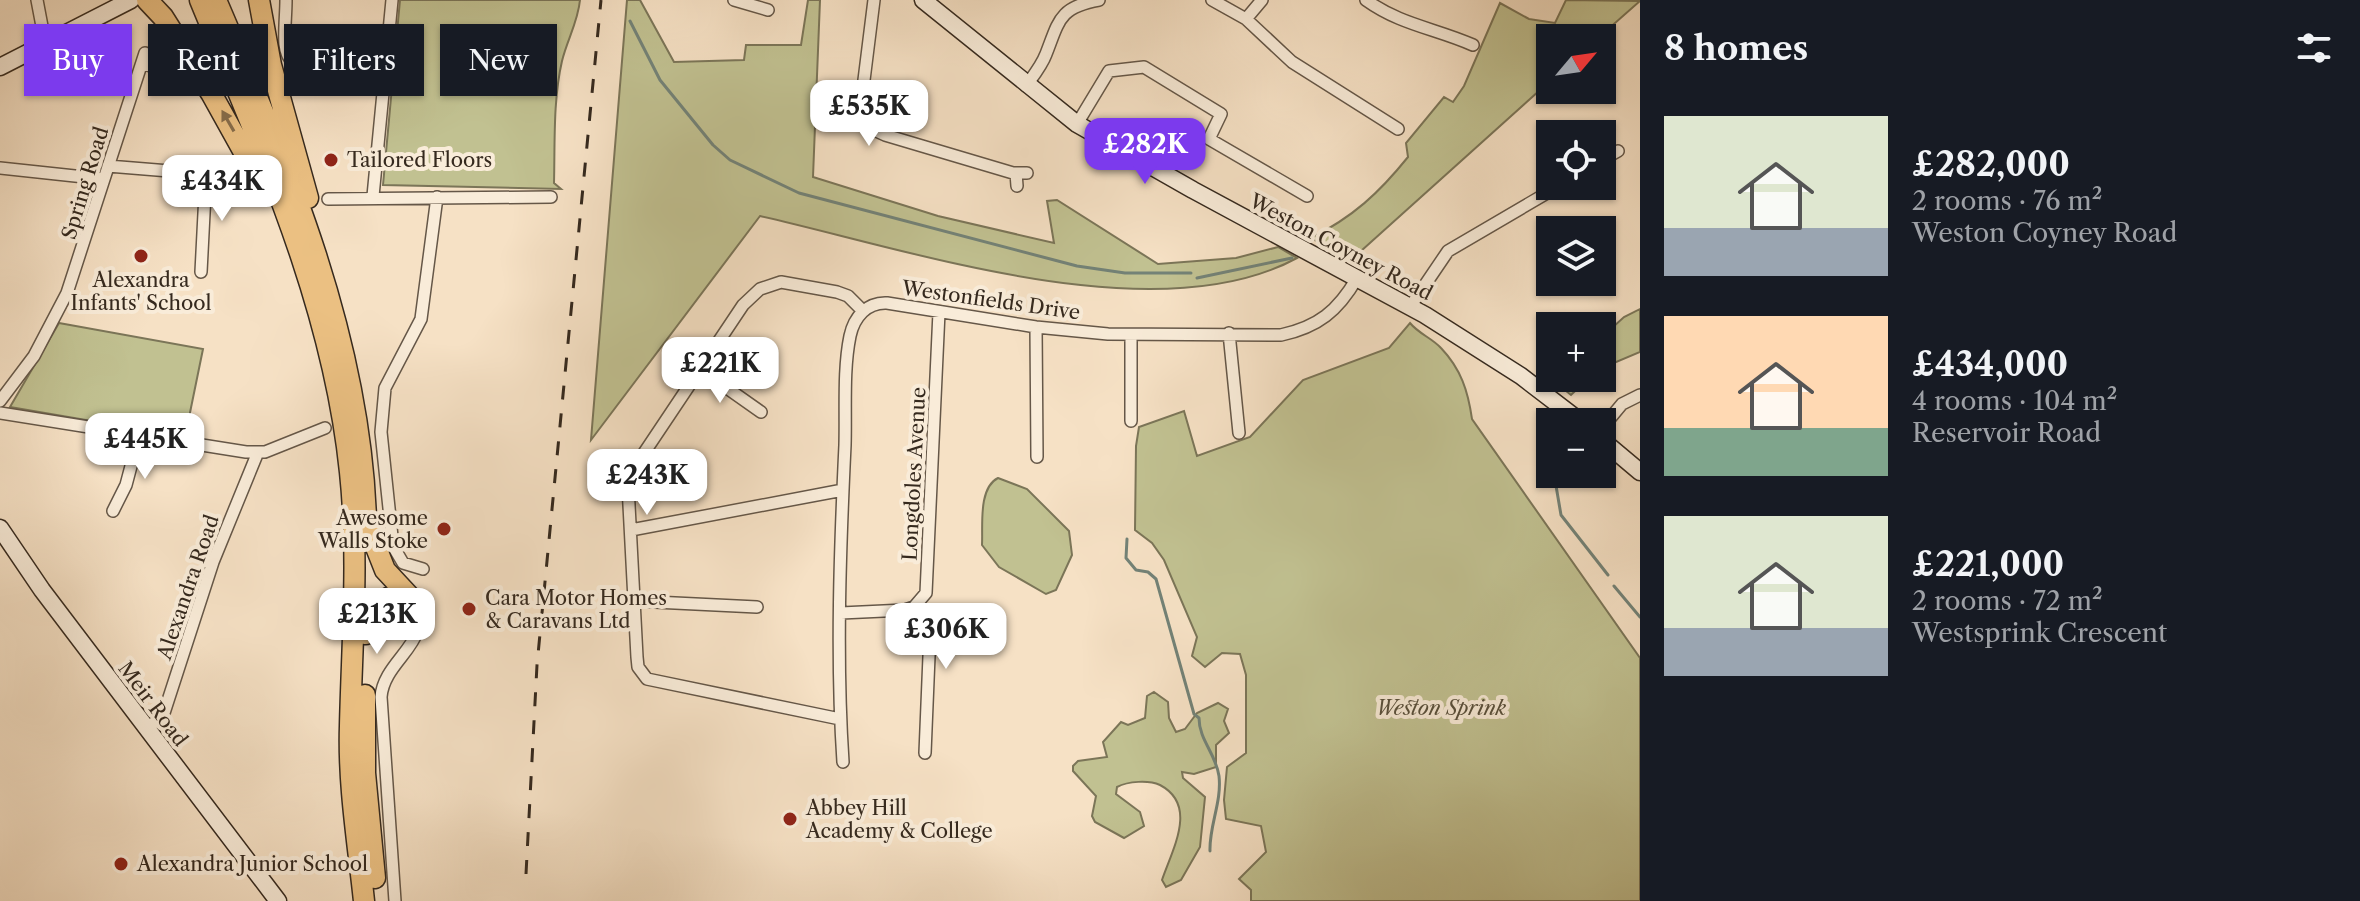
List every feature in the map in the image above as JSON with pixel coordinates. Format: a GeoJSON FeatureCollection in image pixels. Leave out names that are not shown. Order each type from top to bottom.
{"type":"FeatureCollection","features":[{"type":"Feature","properties":{"kind":"highway"},"geometry":{"type":"LineString","coordinates":[[147,0],[163,17],[232,128],[312,292]]}},
{"type":"Feature","properties":{"kind":"highway"},"geometry":{"type":"LineString","coordinates":[[200,0],[281,197],[312,292],[339,401],[350,471],[355,577],[350,729],[364,901]]}},
{"type":"Feature","properties":{"kind":"highway"},"geometry":{"type":"LineString","coordinates":[[216,0],[321,265],[344,357]]}},
{"type":"Feature","properties":{"kind":"highway"},"geometry":{"type":"LineString","coordinates":[[259,0],[271,65],[332,283],[358,427],[366,522],[365,773],[377,901]]}},
{"type":"Feature","properties":{"kind":"highway"},"geometry":{"type":"LineString","coordinates":[[366,522],[385,570],[412,599]]}},
{"type":"Feature","properties":{"kind":"highway"},"geometry":{"type":"LineString","coordinates":[[366,634],[375,607],[384,597],[412,599]]}},
{"type":"Feature","properties":{"kind":"street"},"geometry":{"type":"LineString","coordinates":[[37,0],[42,24]]}},
{"type":"Feature","properties":{"kind":"street"},"geometry":{"type":"LineString","coordinates":[[77,24],[107,7],[131,0]]}},
{"type":"Feature","properties":{"kind":"street"},"geometry":{"type":"LineString","coordinates":[[285,24],[286,0]]}},
{"type":"Feature","properties":{"kind":"street"},"geometry":{"type":"LineString","coordinates":[[389,24],[392,0]]}},
{"type":"Feature","properties":{"kind":"street"},"geometry":{"type":"LineString","coordinates":[[734,0],[768,10]]}},
{"type":"Feature","properties":{"kind":"street"},"geometry":{"type":"LineString","coordinates":[[874,0],[860,112],[863,125],[885,135],[1020,177]]}},
{"type":"Feature","properties":{"kind":"street","name":"Weston Coyney Road"},"geometry":{"type":"LineString","coordinates":[[923,0],[1077,124],[1410,307],[1521,376],[1563,408]]}},
{"type":"Feature","properties":{"kind":"street"},"geometry":{"type":"LineString","coordinates":[[1026,86],[1041,64],[1054,26],[1077,5],[1097,0]]}},
{"type":"Feature","properties":{"kind":"street"},"geometry":{"type":"LineString","coordinates":[[1212,0],[1246,19],[1292,62],[1398,129]]}},
{"type":"Feature","properties":{"kind":"street"},"geometry":{"type":"LineString","coordinates":[[1246,19],[1262,0]]}},
{"type":"Feature","properties":{"kind":"street"},"geometry":{"type":"LineString","coordinates":[[1366,0],[1406,24],[1440,31],[1473,45]]}},
{"type":"Feature","properties":{"kind":"street"},"geometry":{"type":"LineString","coordinates":[[1,65],[24,53]]}},
{"type":"Feature","properties":{"kind":"street","name":"Spring Road"},"geometry":{"type":"LineString","coordinates":[[0,401],[34,356],[67,293],[144,58],[148,61]]}},
{"type":"Feature","properties":{"kind":"street"},"geometry":{"type":"LineString","coordinates":[[1077,124],[1109,71],[1144,67],[1221,114],[1209,139],[1307,196]]}},
{"type":"Feature","properties":{"kind":"street"},"geometry":{"type":"LineString","coordinates":[[373,196],[382,96]]}},
{"type":"Feature","properties":{"kind":"street"},"geometry":{"type":"LineString","coordinates":[[108,166],[206,174],[201,272]]}},
{"type":"Feature","properties":{"kind":"street"},"geometry":{"type":"LineString","coordinates":[[0,168],[103,179]]}},
{"type":"Feature","properties":{"kind":"street"},"geometry":{"type":"LineString","coordinates":[[328,199],[373,196],[551,197]]}},
{"type":"Feature","properties":{"kind":"street"},"geometry":{"type":"LineString","coordinates":[[423,569],[403,563],[393,546],[381,432],[385,388],[417,330],[426,302],[437,197]]}},
{"type":"Feature","properties":{"kind":"street"},"geometry":{"type":"LineString","coordinates":[[1410,307],[1448,251],[1536,199]]}},
{"type":"Feature","properties":{"kind":"street","name":"Westonfields Drive"},"geometry":{"type":"LineString","coordinates":[[862,310],[878,302],[1036,327],[1131,335],[1281,335],[1305,330],[1342,304],[1357,278]]}},
{"type":"Feature","properties":{"kind":"street"},"geometry":{"type":"LineString","coordinates":[[840,719],[651,682],[638,667],[630,477],[696,370],[743,305],[767,286],[781,282],[837,292],[848,296],[862,310],[850,335],[843,490],[840,719],[843,762]]}},
{"type":"Feature","properties":{"kind":"street","name":"Longdoles Avenue"},"geometry":{"type":"LineString","coordinates":[[914,607],[927,590],[939,312]]}},
{"type":"Feature","properties":{"kind":"street"},"geometry":{"type":"LineString","coordinates":[[1036,327],[1040,449]]}},
{"type":"Feature","properties":{"kind":"street"},"geometry":{"type":"LineString","coordinates":[[1229,333],[1239,433]]}},
{"type":"Feature","properties":{"kind":"street"},"geometry":{"type":"LineString","coordinates":[[1131,335],[1131,421]]}},
{"type":"Feature","properties":{"kind":"street"},"geometry":{"type":"LineString","coordinates":[[696,370],[761,412]]}},
{"type":"Feature","properties":{"kind":"street"},"geometry":{"type":"LineString","coordinates":[[1616,411],[1622,404],[1640,395]]}},
{"type":"Feature","properties":{"kind":"street"},"geometry":{"type":"LineString","coordinates":[[0,413],[258,452],[325,428]]}},
{"type":"Feature","properties":{"kind":"street"},"geometry":{"type":"LineString","coordinates":[[113,503],[126,485],[139,436]]}},
{"type":"Feature","properties":{"kind":"street","name":"Alexandra Road"},"geometry":{"type":"LineString","coordinates":[[147,728],[163,716],[170,699],[213,562],[258,452]]}},
{"type":"Feature","properties":{"kind":"street"},"geometry":{"type":"LineString","coordinates":[[1616,452],[1640,472]]}},
{"type":"Feature","properties":{"kind":"street"},"geometry":{"type":"LineString","coordinates":[[631,530],[843,490]]}},
{"type":"Feature","properties":{"kind":"street","name":"Meir Road"},"geometry":{"type":"LineString","coordinates":[[0,528],[42,590],[278,901]]}},
{"type":"Feature","properties":{"kind":"street"},"geometry":{"type":"LineString","coordinates":[[395,901],[382,712],[386,677],[418,633],[420,615],[412,599]]}},
{"type":"Feature","properties":{"kind":"street"},"geometry":{"type":"LineString","coordinates":[[634,601],[757,607]]}},
{"type":"Feature","properties":{"kind":"street"},"geometry":{"type":"LineString","coordinates":[[841,613],[897,612],[914,607],[924,618],[930,632],[929,749]]}},
{"type":"Feature","properties":{"kind":"green space"},"geometry":{"type":"Polygon","coordinates":[[[400,0],[580,0],[562,61],[557,91],[557,24],[440,24],[440,96],[557,96],[554,183],[561,189],[383,185],[391,96],[424,96],[424,24],[398,24],[400,0]]]}},
{"type":"Feature","properties":{"kind":"green space"},"geometry":{"type":"Polygon","coordinates":[[[627,0],[640,0],[674,62],[744,60],[746,45],[801,45],[808,0],[820,0],[813,177],[938,216],[1054,243],[1047,201],[1057,200],[1158,264],[1236,258],[1278,247],[1297,258],[1240,280],[1174,289],[1104,287],[1031,278],[958,264],[760,216],[591,440],[627,0]]]}},
{"type":"Feature","properties":{"kind":"green space"},"geometry":{"type":"Polygon","coordinates":[[[1566,0],[1640,1],[1614,24],[1536,24],[1536,94],[1351,260],[1311,238],[1353,213],[1376,193],[1408,157],[1406,143],[1444,97],[1453,102],[1464,86],[1500,3],[1529,19],[1555,23],[1566,0]]]}},
{"type":"Feature","properties":{"kind":"green space"},"geometry":{"type":"Polygon","coordinates":[[[1640,309],[1640,352],[1616,362],[1616,324],[1640,309]]]}},
{"type":"Feature","properties":{"kind":"green space"},"geometry":{"type":"Polygon","coordinates":[[[59,323],[203,349],[185,437],[10,407],[59,323]]]}},
{"type":"Feature","properties":{"kind":"green space","name":"Weston Sprink"},"geometry":{"type":"Polygon","coordinates":[[[1410,323],[1454,364],[1466,390],[1472,419],[1640,658],[1640,901],[1251,901],[1251,890],[1239,879],[1266,852],[1261,826],[1226,819],[1227,767],[1246,753],[1246,675],[1240,654],[1222,653],[1205,667],[1192,656],[1197,637],[1164,560],[1152,543],[1135,530],[1139,427],[1184,411],[1197,456],[1250,437],[1303,380],[1389,348],[1410,323]]]}},
{"type":"Feature","properties":{"kind":"green space"},"geometry":{"type":"Polygon","coordinates":[[[998,478],[1027,489],[1069,531],[1072,555],[1056,590],[1046,594],[999,567],[982,545],[984,499],[987,490],[998,478]]]}},
{"type":"Feature","properties":{"kind":"green space"},"geometry":{"type":"Polygon","coordinates":[[[1154,692],[1168,702],[1169,718],[1176,732],[1185,729],[1197,713],[1218,703],[1228,709],[1224,721],[1229,733],[1216,745],[1216,767],[1194,774],[1182,772],[1183,778],[1205,797],[1200,847],[1181,880],[1166,887],[1162,880],[1176,841],[1180,815],[1178,804],[1171,794],[1150,782],[1133,782],[1117,787],[1116,794],[1140,812],[1144,826],[1124,838],[1095,822],[1092,816],[1096,796],[1073,771],[1078,761],[1107,757],[1103,742],[1121,722],[1128,725],[1145,718],[1147,696],[1154,692]]]}},
{"type":"Feature","properties":{"kind":"waterway"},"geometry":{"type":"LineString","coordinates":[[630,21],[660,80],[713,145],[730,160],[799,193],[1077,266],[1125,273],[1191,273]]}},
{"type":"Feature","properties":{"kind":"waterway"},"geometry":{"type":"LineString","coordinates":[[1197,278],[1292,258]]}},
{"type":"Feature","properties":{"kind":"waterway"},"geometry":{"type":"LineString","coordinates":[[1556,488],[1561,515],[1608,575]]}},
{"type":"Feature","properties":{"kind":"waterway"},"geometry":{"type":"LineString","coordinates":[[1127,539],[1126,558],[1136,570],[1148,572],[1156,579],[1194,714],[1199,718],[1217,768],[1219,795],[1210,851]]}},
{"type":"Feature","properties":{"kind":"waterway"},"geometry":{"type":"LineString","coordinates":[[1614,586],[1640,617]]}},
{"type":"Feature","properties":{"kind":"railway"},"geometry":{"type":"LineString","coordinates":[[526,874],[537,665],[601,0]]}},
{"type":"Feature","properties":{"kind":"place","name":"Tailored Floors"},"geometry":{"type":"Point","coordinates":[331,160]}},
{"type":"Feature","properties":{"kind":"place","name":"Alexandra Infants' School"},"geometry":{"type":"Point","coordinates":[141,256]}},
{"type":"Feature","properties":{"kind":"place","name":"Awesome Walls Stoke"},"geometry":{"type":"Point","coordinates":[444,529]}},
{"type":"Feature","properties":{"kind":"place","name":"Cara Motor Homes & Caravans Ltd"},"geometry":{"type":"Point","coordinates":[469,609]}},
{"type":"Feature","properties":{"kind":"place","name":"Abbey Hill Academy & College"},"geometry":{"type":"Point","coordinates":[790,819]}},
{"type":"Feature","properties":{"kind":"place","name":"Alexandra Junior School"},"geometry":{"type":"Point","coordinates":[121,864]}}]}
